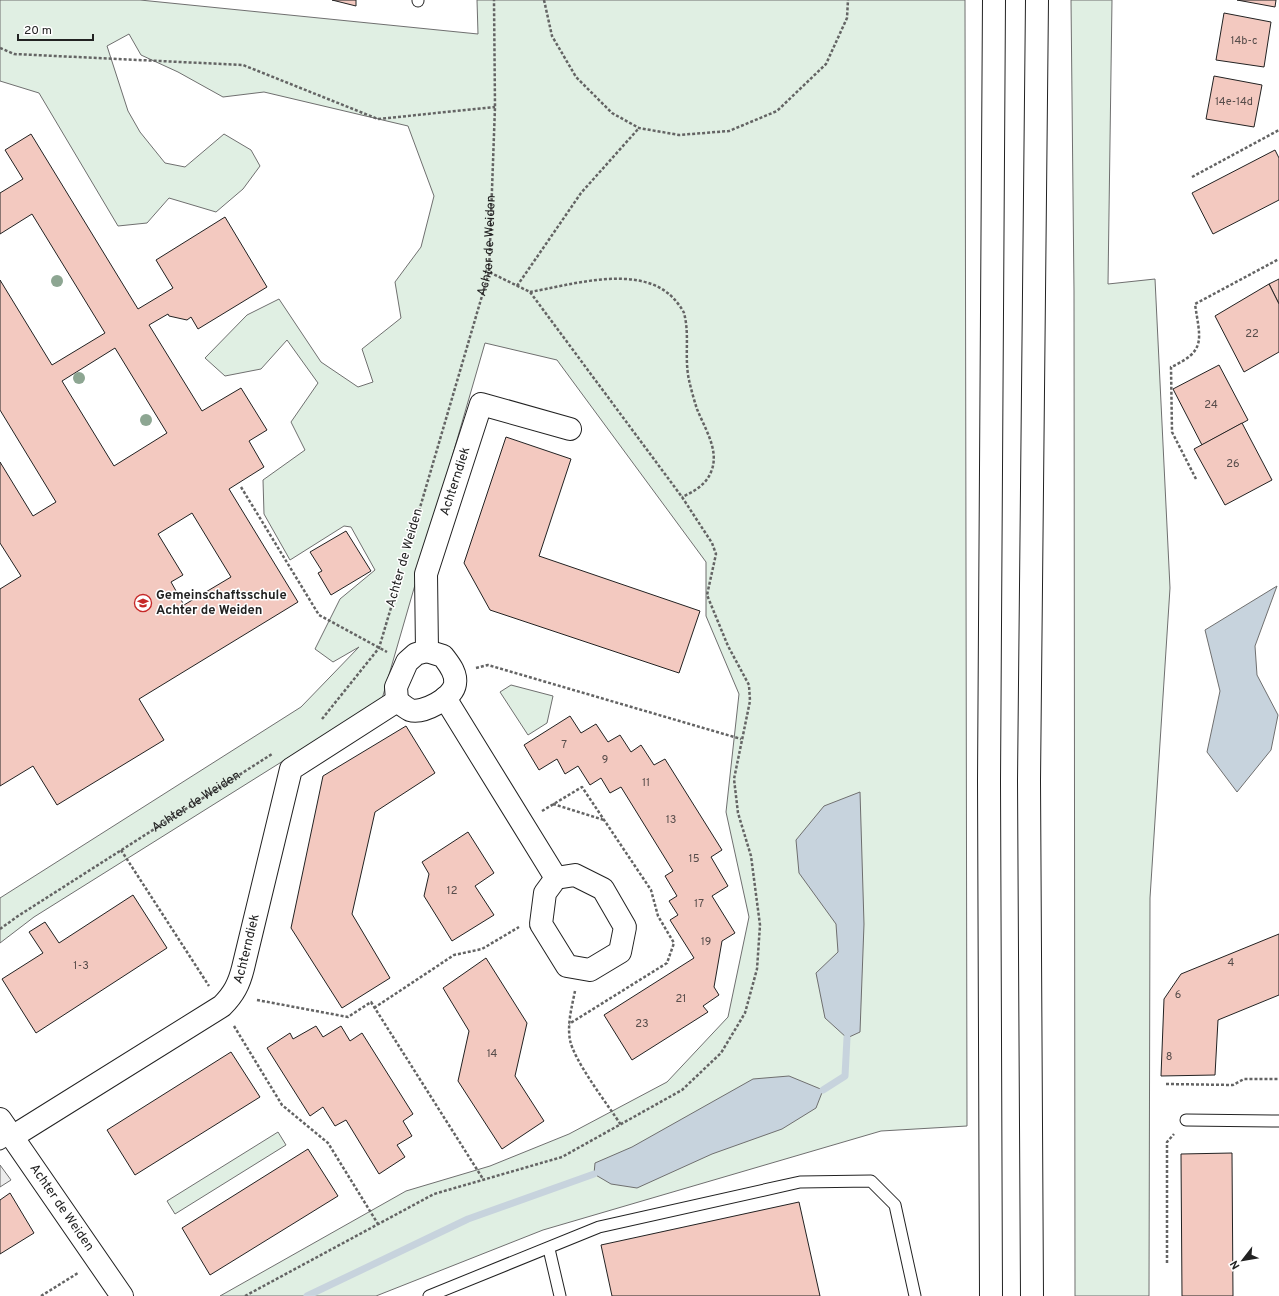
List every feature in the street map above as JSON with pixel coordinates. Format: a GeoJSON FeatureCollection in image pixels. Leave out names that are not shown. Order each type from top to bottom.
{"type":"FeatureCollection","features":[{"type":"Feature","properties":{"kind":"main road"},"geometry":{"type":"LineString","coordinates":[[991,1296],[989,781],[994,0]]}},
{"type":"Feature","properties":{"kind":"main road"},"geometry":{"type":"LineString","coordinates":[[1032,1296],[1028,781],[1037,0]]}},
{"type":"Feature","properties":{"kind":"main road","name":"Achterndiek"},"geometry":{"type":"LineString","coordinates":[[427,651],[426,574],[481,404],[570,429]]}},
{"type":"Feature","properties":{"kind":"main road"},"geometry":{"type":"LineString","coordinates":[[427,651],[444,656],[454,673],[455,685],[445,698],[425,710],[411,710],[397,701],[396,687],[407,662],[416,654],[427,651]]}},
{"type":"Feature","properties":{"kind":"main road"},"geometry":{"type":"LineString","coordinates":[[445,698],[556,878]]}},
{"type":"Feature","properties":{"kind":"main road","name":"Achterndiek"},"geometry":{"type":"LineString","coordinates":[[227,1001],[239,984],[291,769],[397,701]]}},
{"type":"Feature","properties":{"kind":"main road"},"geometry":{"type":"LineString","coordinates":[[575,875],[603,889],[625,927],[620,952],[590,970],[567,966],[541,924],[545,893],[556,878],[575,875]]}},
{"type":"Feature","properties":{"kind":"main road"},"geometry":{"type":"LineString","coordinates":[[6,1141],[227,1001]]}},
{"type":"Feature","properties":{"kind":"main road","name":"Achter de Weiden"},"geometry":{"type":"LineString","coordinates":[[0,1119],[6,1141],[122,1296]]}},
{"type":"Feature","properties":{"kind":"lane"},"geometry":{"type":"LineString","coordinates":[[1186,1120],[1279,1120]]}},
{"type":"Feature","properties":{"kind":"lane"},"geometry":{"type":"LineString","coordinates":[[430,1296],[549,1249],[599,1226],[800,1182],[871,1181],[895,1205],[914,1296]]}},
{"type":"Feature","properties":{"kind":"lane"},"geometry":{"type":"LineString","coordinates":[[549,1249],[560,1296]]}},
{"type":"Feature","properties":{"kind":"path","name":"Achter de Weiden"},"geometry":{"type":"LineString","coordinates":[[417,517],[489,272],[495,107],[494,0]]}},
{"type":"Feature","properties":{"kind":"path"},"geometry":{"type":"LineString","coordinates":[[544,0],[552,36],[576,77],[612,113],[639,128],[679,135],[729,131],[777,111],[826,64],[847,18],[848,0]]}},
{"type":"Feature","properties":{"kind":"path"},"geometry":{"type":"LineString","coordinates":[[0,48],[14,54],[243,65],[378,119],[495,107]]}},
{"type":"Feature","properties":{"kind":"path"},"geometry":{"type":"LineString","coordinates":[[517,286],[581,193],[639,128]]}},
{"type":"Feature","properties":{"kind":"path"},"geometry":{"type":"LineString","coordinates":[[1192,177],[1279,130]]}},
{"type":"Feature","properties":{"kind":"path"},"geometry":{"type":"LineString","coordinates":[[1196,479],[1172,432],[1171,367],[1184,361],[1197,351],[1200,337],[1195,304],[1279,259]]}},
{"type":"Feature","properties":{"kind":"path"},"geometry":{"type":"LineString","coordinates":[[245,1296],[434,1194],[562,1157],[682,1090],[721,1054],[745,1013],[757,968],[760,924],[751,856],[738,814],[734,779],[750,701],[749,685],[728,646],[707,595],[716,554],[714,548],[682,497],[530,292],[489,272]]}},
{"type":"Feature","properties":{"kind":"path"},"geometry":{"type":"LineString","coordinates":[[530,292],[593,280],[625,279],[650,284],[669,294],[683,311],[688,331],[686,355],[688,378],[714,454],[711,473],[698,489],[682,497]]}},
{"type":"Feature","properties":{"kind":"path"},"geometry":{"type":"LineString","coordinates":[[241,487],[319,615],[379,648]]}},
{"type":"Feature","properties":{"kind":"path","name":"Achter de Weiden"},"geometry":{"type":"LineString","coordinates":[[321,720],[379,648],[402,571]]}},
{"type":"Feature","properties":{"kind":"path"},"geometry":{"type":"LineString","coordinates":[[454,673],[488,665],[741,739]]}},
{"type":"Feature","properties":{"kind":"path","name":"Achter de Weiden"},"geometry":{"type":"LineString","coordinates":[[0,929],[276,752]]}},
{"type":"Feature","properties":{"kind":"path"},"geometry":{"type":"LineString","coordinates":[[553,804],[604,820]]}},
{"type":"Feature","properties":{"kind":"path"},"geometry":{"type":"LineString","coordinates":[[121,850],[227,1001],[282,1105],[328,1143],[378,1224]]}},
{"type":"Feature","properties":{"kind":"path"},"geometry":{"type":"LineString","coordinates":[[374,1008],[454,955],[482,949],[515,928],[541,924]]}},
{"type":"Feature","properties":{"kind":"path"},"geometry":{"type":"LineString","coordinates":[[579,969],[569,1024],[570,1040],[576,1056],[621,1125]]}},
{"type":"Feature","properties":{"kind":"path"},"geometry":{"type":"LineString","coordinates":[[227,1001],[348,1017],[371,1002],[483,1179]]}},
{"type":"Feature","properties":{"kind":"path"},"geometry":{"type":"LineString","coordinates":[[1166,1084],[1233,1085],[1244,1079],[1279,1079]]}},
{"type":"Feature","properties":{"kind":"path"},"geometry":{"type":"LineString","coordinates":[[1167,1263],[1167,1142],[1186,1120]]}},
{"type":"Feature","properties":{"kind":"path"},"geometry":{"type":"LineString","coordinates":[[41,1296],[81,1271]]}},
{"type":"Feature","properties":{"kind":"green space"},"geometry":{"type":"Polygon","coordinates":[[[0,0],[140,0],[478,34],[477,0],[965,0],[967,1126],[881,1131],[543,1230],[376,1296],[220,1296],[406,1191],[490,1166],[569,1134],[667,1082],[728,1017],[749,917],[726,812],[739,694],[706,616],[706,562],[557,360],[485,343],[382,699],[34,917],[0,943],[0,898],[301,707],[359,647],[333,662],[315,649],[340,599],[375,570],[351,527],[344,526],[290,560],[264,514],[263,480],[305,450],[291,422],[318,383],[287,340],[261,369],[225,376],[205,358],[247,315],[279,299],[321,362],[358,387],[373,382],[362,349],[401,318],[395,282],[421,247],[434,196],[408,126],[264,92],[223,97],[178,72],[141,55],[129,34],[107,46],[128,111],[140,132],[165,163],[185,167],[224,134],[251,150],[260,166],[243,189],[216,212],[169,198],[147,223],[118,226],[39,93],[0,81],[0,0]]]}},
{"type":"Feature","properties":{"kind":"green space"},"geometry":{"type":"Polygon","coordinates":[[[1071,0],[1112,0],[1108,284],[1155,279],[1170,588],[1150,898],[1149,1296],[1075,1296],[1074,291],[1071,0]]]}},
{"type":"Feature","properties":{"kind":"green space"},"geometry":{"type":"Polygon","coordinates":[[[511,685],[553,696],[547,723],[528,735],[500,692],[511,685]]]}},
{"type":"Feature","properties":{"kind":"green space"},"geometry":{"type":"Polygon","coordinates":[[[278,1132],[286,1145],[175,1214],[167,1201],[278,1132]]]}},
{"type":"Feature","properties":{"kind":"shaded area"},"geometry":{"type":"Polygon","coordinates":[[[1277,586],[1255,646],[1257,675],[1278,715],[1271,750],[1237,792],[1207,752],[1220,691],[1205,630],[1277,586]]]}},
{"type":"Feature","properties":{"kind":"shaded area"},"geometry":{"type":"Polygon","coordinates":[[[860,792],[864,924],[860,1032],[847,1038],[825,1018],[816,973],[838,952],[836,924],[799,873],[796,840],[824,806],[860,792]]]}},
{"type":"Feature","properties":{"kind":"shaded area"},"geometry":{"type":"Polygon","coordinates":[[[789,1076],[823,1090],[816,1108],[782,1129],[712,1154],[637,1188],[611,1184],[594,1174],[595,1163],[632,1147],[753,1079],[789,1076]]]}},
{"type":"Feature","properties":{"kind":"shaded area"},"geometry":{"type":"Polygon","coordinates":[[[0,1165],[11,1180],[0,1187],[0,1165]]]}},
{"type":"Feature","properties":{"kind":"building"},"geometry":{"type":"Polygon","coordinates":[[[332,0],[356,0],[356,6],[332,0]]]}},
{"type":"Feature","properties":{"kind":"building"},"geometry":{"type":"Polygon","coordinates":[[[1237,0],[1276,0],[1275,7],[1237,0]]]}},
{"type":"Feature","properties":{"kind":"building"},"geometry":{"type":"Polygon","coordinates":[[[1224,13],[1271,22],[1264,67],[1216,60],[1224,13]]]}},
{"type":"Feature","properties":{"kind":"building"},"geometry":{"type":"Polygon","coordinates":[[[1214,76],[1262,85],[1254,127],[1206,119],[1214,76]]]}},
{"type":"Feature","properties":{"kind":"building"},"geometry":{"type":"Polygon","coordinates":[[[31,134],[138,309],[173,288],[156,260],[225,217],[267,287],[198,329],[191,317],[187,320],[169,316],[168,314],[149,325],[202,411],[241,388],[267,430],[249,441],[264,467],[229,489],[298,602],[139,699],[164,740],[57,805],[33,766],[0,786],[0,589],[21,576],[0,543],[0,462],[33,516],[56,502],[0,410],[0,280],[52,365],[105,333],[32,214],[0,234],[0,193],[23,179],[5,150],[31,134]],[[115,348],[62,381],[114,466],[167,433],[115,348]],[[192,513],[158,534],[183,575],[171,582],[184,605],[231,577],[192,513]]]}},
{"type":"Feature","properties":{"kind":"building"},"geometry":{"type":"Polygon","coordinates":[[[1275,150],[1279,158],[1279,200],[1213,234],[1192,193],[1275,150]]]}},
{"type":"Feature","properties":{"kind":"building"},"geometry":{"type":"Polygon","coordinates":[[[1279,279],[1279,304],[1269,284],[1279,279]]]}},
{"type":"Feature","properties":{"kind":"building"},"geometry":{"type":"Polygon","coordinates":[[[1269,284],[1279,304],[1279,352],[1244,372],[1215,316],[1269,284]]]}},
{"type":"Feature","properties":{"kind":"building"},"geometry":{"type":"Polygon","coordinates":[[[1219,365],[1248,420],[1202,445],[1173,389],[1219,365]]]}},
{"type":"Feature","properties":{"kind":"building"},"geometry":{"type":"Polygon","coordinates":[[[1242,423],[1272,480],[1225,505],[1194,449],[1242,423]]]}},
{"type":"Feature","properties":{"kind":"building"},"geometry":{"type":"Polygon","coordinates":[[[506,437],[571,459],[539,556],[700,611],[679,673],[490,610],[464,563],[506,437]]]}},
{"type":"Feature","properties":{"kind":"building"},"geometry":{"type":"Polygon","coordinates":[[[346,531],[371,571],[331,595],[318,573],[322,571],[310,552],[346,531]]]}},
{"type":"Feature","properties":{"kind":"building"},"geometry":{"type":"Polygon","coordinates":[[[570,716],[581,733],[596,724],[608,742],[620,735],[631,752],[641,745],[654,765],[665,759],[722,850],[711,857],[728,886],[712,896],[735,933],[722,941],[714,987],[719,995],[703,1006],[708,1012],[632,1060],[604,1015],[694,958],[670,920],[678,915],[669,901],[677,896],[665,876],[673,871],[621,787],[610,793],[601,778],[590,785],[578,766],[565,774],[557,759],[539,770],[524,745],[570,716]]]}},
{"type":"Feature","properties":{"kind":"building"},"geometry":{"type":"Polygon","coordinates":[[[406,726],[435,773],[375,812],[352,914],[390,978],[342,1008],[291,928],[323,776],[406,726]]]}},
{"type":"Feature","properties":{"kind":"building"},"geometry":{"type":"Polygon","coordinates":[[[468,832],[494,873],[475,886],[494,915],[452,941],[424,896],[429,874],[422,862],[468,832]]]}},
{"type":"Feature","properties":{"kind":"building"},"geometry":{"type":"Polygon","coordinates":[[[133,895],[167,948],[36,1033],[2,979],[43,953],[29,932],[45,922],[59,943],[133,895]]]}},
{"type":"Feature","properties":{"kind":"building"},"geometry":{"type":"Polygon","coordinates":[[[1279,934],[1279,995],[1218,1020],[1215,1075],[1161,1076],[1164,999],[1181,974],[1279,934]]]}},
{"type":"Feature","properties":{"kind":"building"},"geometry":{"type":"Polygon","coordinates":[[[486,958],[527,1023],[515,1076],[544,1121],[502,1149],[458,1081],[469,1031],[443,988],[486,958]]]}},
{"type":"Feature","properties":{"kind":"building"},"geometry":{"type":"Polygon","coordinates":[[[316,1026],[323,1037],[341,1026],[350,1041],[362,1033],[413,1114],[403,1121],[412,1136],[397,1145],[405,1157],[379,1174],[346,1120],[335,1126],[323,1107],[310,1116],[267,1048],[290,1033],[293,1039],[316,1026]]]}},
{"type":"Feature","properties":{"kind":"building"},"geometry":{"type":"Polygon","coordinates":[[[231,1052],[260,1097],[135,1175],[107,1130],[231,1052]]]}},
{"type":"Feature","properties":{"kind":"building"},"geometry":{"type":"Polygon","coordinates":[[[308,1149],[338,1196],[210,1275],[182,1228],[308,1149]]]}},
{"type":"Feature","properties":{"kind":"building"},"geometry":{"type":"Polygon","coordinates":[[[1232,1153],[1233,1296],[1182,1296],[1181,1154],[1232,1153]]]}},
{"type":"Feature","properties":{"kind":"building"},"geometry":{"type":"Polygon","coordinates":[[[10,1193],[34,1233],[0,1254],[0,1200],[10,1193]]]}},
{"type":"Feature","properties":{"kind":"building"},"geometry":{"type":"Polygon","coordinates":[[[799,1202],[820,1296],[612,1296],[601,1245],[799,1202]]]}},
{"type":"Feature","properties":{"kind":"waterway"},"geometry":{"type":"LineString","coordinates":[[823,1090],[845,1076],[847,1038]]}},
{"type":"Feature","properties":{"kind":"waterway"},"geometry":{"type":"LineString","coordinates":[[307,1296],[468,1219],[594,1174]]}},
{"type":"Feature","properties":{"kind":"place","name":"Gemeinschaftsschule Achter de Weiden"},"geometry":{"type":"Point","coordinates":[143,603]}}]}
